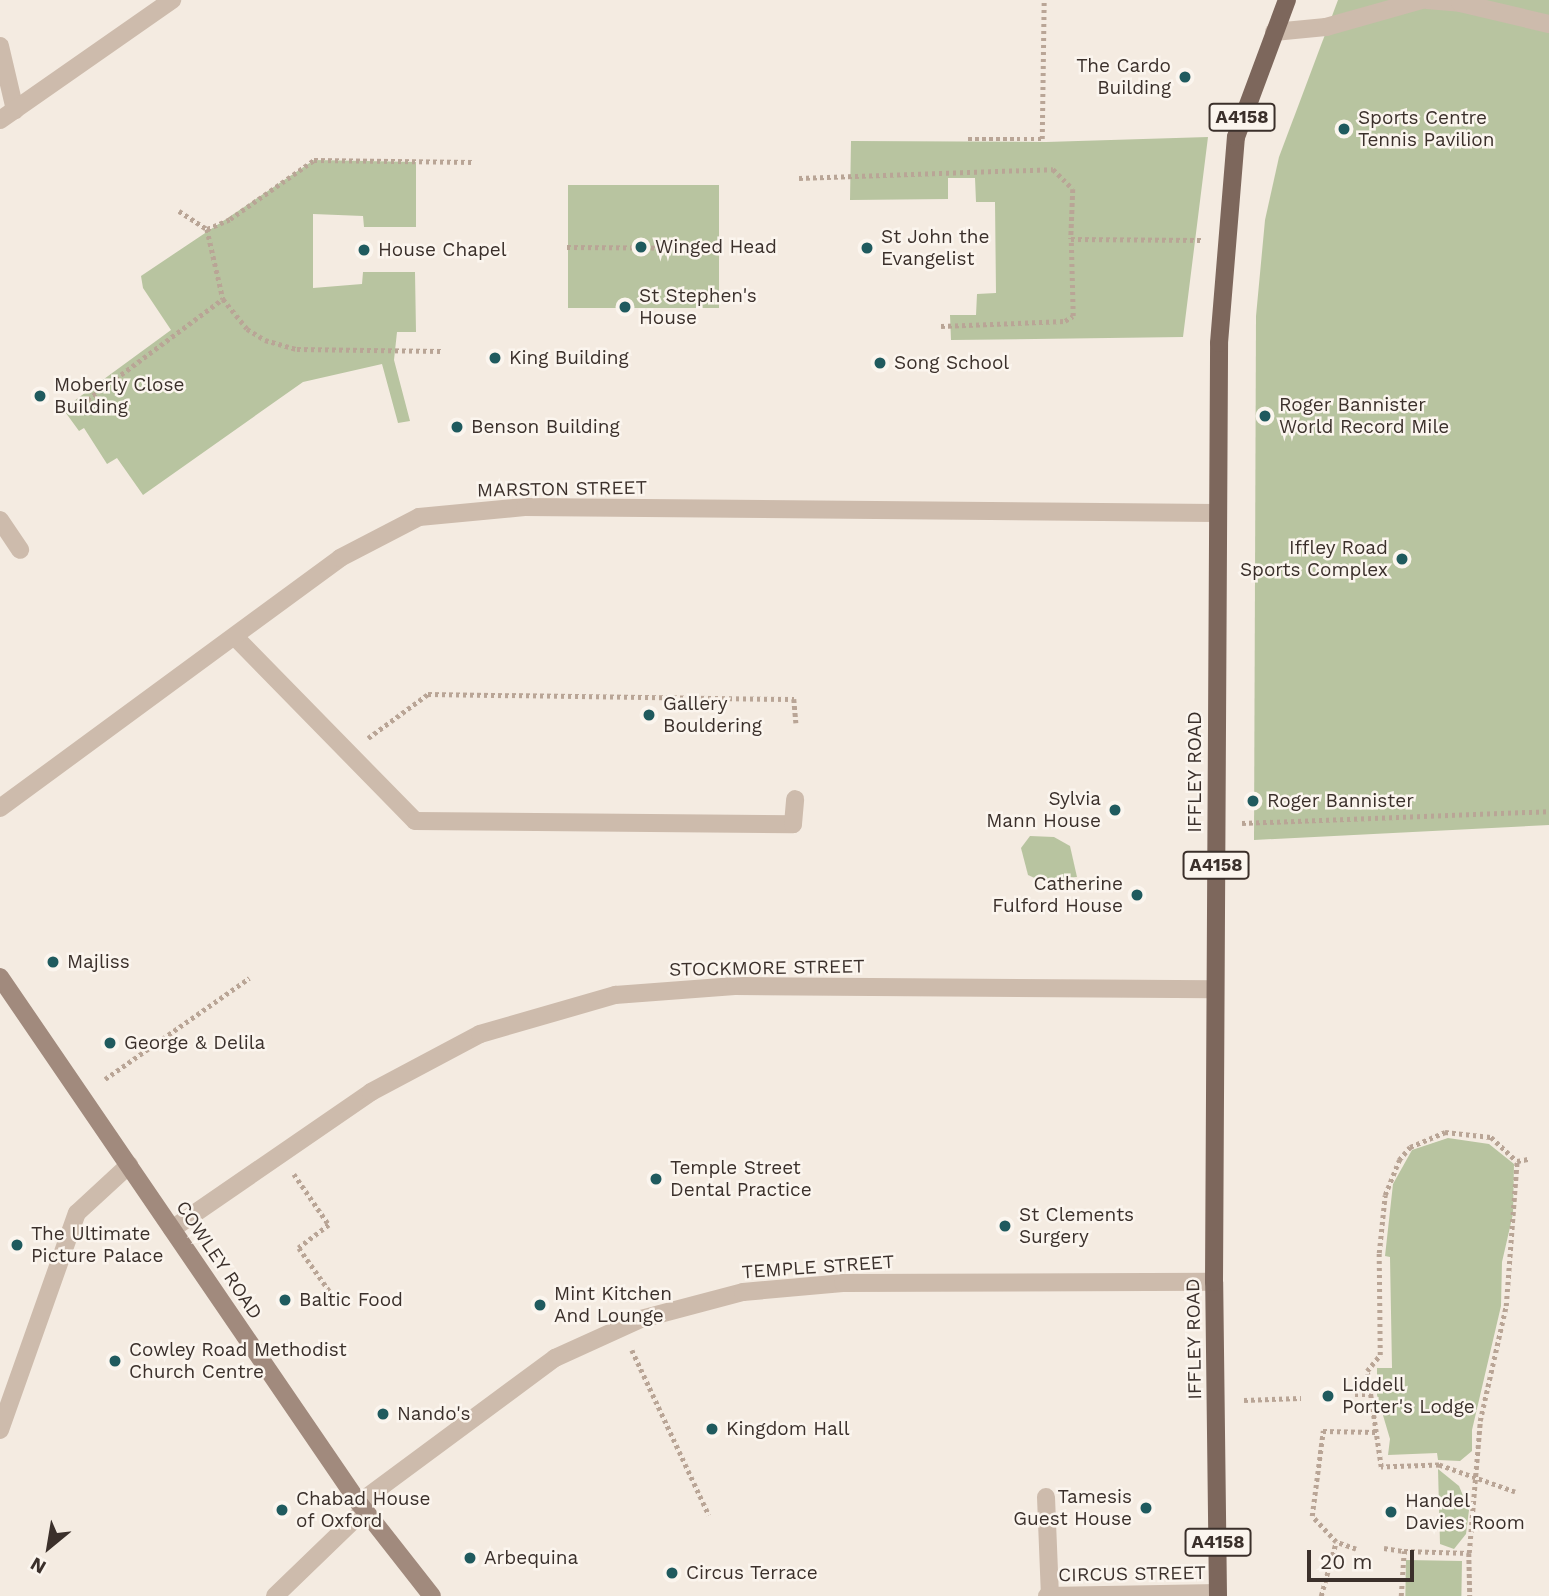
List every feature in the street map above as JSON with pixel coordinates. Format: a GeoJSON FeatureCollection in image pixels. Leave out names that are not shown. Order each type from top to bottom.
{"type":"FeatureCollection","features":[{"type":"Feature","properties":{"kind":"main road","name":"IFFLEY ROAD"},"geometry":{"type":"LineString","coordinates":[[1218,1595],[1214,1282],[1219,343],[1236,137],[1287,0]]}},
{"type":"Feature","properties":{"kind":"main road","name":"COWLEY ROAD"},"geometry":{"type":"LineString","coordinates":[[0,977],[361,1507],[432,1596]]}},
{"type":"Feature","properties":{"kind":"street"},"geometry":{"type":"LineString","coordinates":[[0,46],[7,115],[172,0]]}},
{"type":"Feature","properties":{"kind":"street"},"geometry":{"type":"LineString","coordinates":[[1274,32],[1325,27],[1425,0],[1460,3],[1549,24]]}},
{"type":"Feature","properties":{"kind":"street","name":"MARSTON STREET"},"geometry":{"type":"LineString","coordinates":[[0,808],[236,638],[340,558],[419,517],[525,507],[1216,513]]}},
{"type":"Feature","properties":{"kind":"street"},"geometry":{"type":"LineString","coordinates":[[0,520],[20,551]]}},
{"type":"Feature","properties":{"kind":"street"},"geometry":{"type":"LineString","coordinates":[[236,638],[415,821],[793,824],[795,799]]}},
{"type":"Feature","properties":{"kind":"street","name":"STOCKMORE STREET"},"geometry":{"type":"LineString","coordinates":[[172,1229],[282,1156],[371,1092],[480,1034],[615,995],[735,986],[1215,989]]}},
{"type":"Feature","properties":{"kind":"street"},"geometry":{"type":"LineString","coordinates":[[0,1430],[76,1213],[129,1166]]}},
{"type":"Feature","properties":{"kind":"street","name":"TEMPLE STREET"},"geometry":{"type":"LineString","coordinates":[[275,1596],[361,1507],[555,1359],[622,1328],[743,1292],[843,1283],[1214,1282]]}},
{"type":"Feature","properties":{"kind":"street"},"geometry":{"type":"LineString","coordinates":[[1046,1497],[1049,1596]]}},
{"type":"Feature","properties":{"kind":"street","name":"CIRCUS STREET"},"geometry":{"type":"LineString","coordinates":[[1049,1596],[1218,1595]]}},
{"type":"Feature","properties":{"kind":"path"},"geometry":{"type":"LineString","coordinates":[[968,139],[1042,139],[1044,0]]}},
{"type":"Feature","properties":{"kind":"path"},"geometry":{"type":"LineString","coordinates":[[207,229],[230,219],[314,160],[474,162]]}},
{"type":"Feature","properties":{"kind":"path"},"geometry":{"type":"LineString","coordinates":[[799,178],[1053,169],[1073,189],[1073,316],[1065,321],[941,326]]}},
{"type":"Feature","properties":{"kind":"path"},"geometry":{"type":"LineString","coordinates":[[179,211],[207,229],[223,299],[247,328],[284,348],[441,351]]}},
{"type":"Feature","properties":{"kind":"path"},"geometry":{"type":"LineString","coordinates":[[1071,239],[1200,240]]}},
{"type":"Feature","properties":{"kind":"path"},"geometry":{"type":"LineString","coordinates":[[567,247],[719,248]]}},
{"type":"Feature","properties":{"kind":"path"},"geometry":{"type":"LineString","coordinates":[[76,408],[223,299]]}},
{"type":"Feature","properties":{"kind":"path"},"geometry":{"type":"LineString","coordinates":[[348,753],[428,694],[794,699],[796,723]]}},
{"type":"Feature","properties":{"kind":"path"},"geometry":{"type":"LineString","coordinates":[[1245,823],[1549,811]]}},
{"type":"Feature","properties":{"kind":"path"},"geometry":{"type":"LineString","coordinates":[[105,1079],[249,978]]}},
{"type":"Feature","properties":{"kind":"path"},"geometry":{"type":"LineString","coordinates":[[1515,1492],[1475,1475],[1439,1465],[1381,1467],[1367,1371],[1380,1355],[1379,1253],[1385,1195],[1399,1160],[1410,1147],[1445,1132],[1491,1137],[1517,1161]]}},
{"type":"Feature","properties":{"kind":"path"},"geometry":{"type":"LineString","coordinates":[[282,1156],[329,1225],[299,1248],[338,1303]]}},
{"type":"Feature","properties":{"kind":"path"},"geometry":{"type":"LineString","coordinates":[[1517,1161],[1528,1159]]}},
{"type":"Feature","properties":{"kind":"path"},"geometry":{"type":"LineString","coordinates":[[1470,1596],[1469,1553],[1480,1421],[1506,1306],[1517,1161]]}},
{"type":"Feature","properties":{"kind":"path"},"geometry":{"type":"LineString","coordinates":[[622,1328],[709,1514]]}},
{"type":"Feature","properties":{"kind":"path"},"geometry":{"type":"LineString","coordinates":[[1355,1395],[1371,1395]]}},
{"type":"Feature","properties":{"kind":"path"},"geometry":{"type":"LineString","coordinates":[[1244,1401],[1301,1398]]}},
{"type":"Feature","properties":{"kind":"path"},"geometry":{"type":"LineString","coordinates":[[1356,1549],[1336,1542],[1312,1516],[1323,1431],[1376,1432]]}},
{"type":"Feature","properties":{"kind":"path"},"geometry":{"type":"LineString","coordinates":[[1321,1596],[1336,1542]]}},
{"type":"Feature","properties":{"kind":"path"},"geometry":{"type":"LineString","coordinates":[[1384,1548],[1469,1553]]}},
{"type":"Feature","properties":{"kind":"path"},"geometry":{"type":"LineString","coordinates":[[1401,1596],[1404,1551]]}},
{"type":"Feature","properties":{"kind":"green space","name":"Iffley Road Sports Complex"},"geometry":{"type":"Polygon","coordinates":[[[1338,0],[1549,0],[1549,825],[1254,840],[1256,316],[1265,220],[1279,157],[1338,0]]]}},
{"type":"Feature","properties":{"kind":"green space"},"geometry":{"type":"Polygon","coordinates":[[[1208,137],[1183,337],[951,340],[950,315],[976,315],[977,294],[996,293],[995,202],[976,202],[975,178],[948,178],[948,199],[850,200],[851,141],[1046,142],[1208,137]]]}},
{"type":"Feature","properties":{"kind":"green space"},"geometry":{"type":"Polygon","coordinates":[[[314,160],[416,162],[416,227],[364,227],[363,216],[313,214],[313,288],[362,284],[363,272],[415,272],[416,332],[397,332],[394,360],[410,421],[398,423],[382,364],[303,382],[143,495],[117,458],[107,464],[84,428],[79,431],[63,409],[171,330],[143,288],[141,276],[314,160]]]}},
{"type":"Feature","properties":{"kind":"green space"},"geometry":{"type":"Polygon","coordinates":[[[568,185],[719,185],[719,308],[568,308],[568,185]]]}},
{"type":"Feature","properties":{"kind":"green space"},"geometry":{"type":"Polygon","coordinates":[[[1030,836],[1054,837],[1070,846],[1077,877],[1039,880],[1028,875],[1021,848],[1030,836]]]}},
{"type":"Feature","properties":{"kind":"green space"},"geometry":{"type":"Polygon","coordinates":[[[1448,1138],[1489,1144],[1514,1164],[1513,1214],[1502,1262],[1501,1306],[1472,1430],[1472,1451],[1460,1461],[1438,1460],[1437,1453],[1388,1455],[1390,1439],[1377,1395],[1377,1368],[1392,1368],[1390,1257],[1385,1256],[1393,1184],[1412,1150],[1448,1138]]]}},
{"type":"Feature","properties":{"kind":"green space"},"geometry":{"type":"Polygon","coordinates":[[[1438,1469],[1459,1486],[1469,1510],[1466,1534],[1454,1549],[1440,1544],[1438,1469]]]}},
{"type":"Feature","properties":{"kind":"green space"},"geometry":{"type":"Polygon","coordinates":[[[1406,1560],[1462,1561],[1461,1596],[1405,1596],[1406,1560]]]}},
{"type":"Feature","properties":{"kind":"place","name":"The Cardo Building"},"geometry":{"type":"Point","coordinates":[1185,77]}},
{"type":"Feature","properties":{"kind":"place","name":"Sports Centre Tennis Pavilion"},"geometry":{"type":"Point","coordinates":[1344,129]}},
{"type":"Feature","properties":{"kind":"place","name":"Winged Head"},"geometry":{"type":"Point","coordinates":[641,247]}},
{"type":"Feature","properties":{"kind":"place","name":"St John the Evangelist"},"geometry":{"type":"Point","coordinates":[867,248]}},
{"type":"Feature","properties":{"kind":"place","name":"House Chapel"},"geometry":{"type":"Point","coordinates":[364,250]}},
{"type":"Feature","properties":{"kind":"place","name":"St Stephen's House"},"geometry":{"type":"Point","coordinates":[625,307]}},
{"type":"Feature","properties":{"kind":"place","name":"King Building"},"geometry":{"type":"Point","coordinates":[495,358]}},
{"type":"Feature","properties":{"kind":"place","name":"Song School"},"geometry":{"type":"Point","coordinates":[880,363]}},
{"type":"Feature","properties":{"kind":"place","name":"Moberly Close Building"},"geometry":{"type":"Point","coordinates":[40,396]}},
{"type":"Feature","properties":{"kind":"place","name":"Roger Bannister World Record Mile"},"geometry":{"type":"Point","coordinates":[1265,416]}},
{"type":"Feature","properties":{"kind":"place","name":"Benson Building"},"geometry":{"type":"Point","coordinates":[457,427]}},
{"type":"Feature","properties":{"kind":"place","name":"Iffley Road Sports Complex"},"geometry":{"type":"Point","coordinates":[1402,559]}},
{"type":"Feature","properties":{"kind":"place","name":"Gallery Bouldering"},"geometry":{"type":"Point","coordinates":[649,715]}},
{"type":"Feature","properties":{"kind":"place","name":"Roger Bannister"},"geometry":{"type":"Point","coordinates":[1253,801]}},
{"type":"Feature","properties":{"kind":"place","name":"Sylvia Mann House"},"geometry":{"type":"Point","coordinates":[1115,810]}},
{"type":"Feature","properties":{"kind":"place","name":"Catherine Fulford House"},"geometry":{"type":"Point","coordinates":[1137,895]}},
{"type":"Feature","properties":{"kind":"place","name":"Majliss"},"geometry":{"type":"Point","coordinates":[53,962]}},
{"type":"Feature","properties":{"kind":"place","name":"George & Delila"},"geometry":{"type":"Point","coordinates":[110,1043]}},
{"type":"Feature","properties":{"kind":"place","name":"Temple Street Dental Practice"},"geometry":{"type":"Point","coordinates":[656,1179]}},
{"type":"Feature","properties":{"kind":"place","name":"St Clements Surgery"},"geometry":{"type":"Point","coordinates":[1005,1226]}},
{"type":"Feature","properties":{"kind":"place","name":"The Ultimate Picture Palace"},"geometry":{"type":"Point","coordinates":[17,1245]}},
{"type":"Feature","properties":{"kind":"place","name":"Baltic Food"},"geometry":{"type":"Point","coordinates":[285,1300]}},
{"type":"Feature","properties":{"kind":"place","name":"Mint Kitchen And Lounge"},"geometry":{"type":"Point","coordinates":[540,1305]}},
{"type":"Feature","properties":{"kind":"place","name":"Cowley Road Methodist Church Centre"},"geometry":{"type":"Point","coordinates":[115,1361]}},
{"type":"Feature","properties":{"kind":"place","name":"Liddell Porter's Lodge"},"geometry":{"type":"Point","coordinates":[1328,1396]}},
{"type":"Feature","properties":{"kind":"place","name":"Nando's"},"geometry":{"type":"Point","coordinates":[383,1414]}},
{"type":"Feature","properties":{"kind":"place","name":"Kingdom Hall"},"geometry":{"type":"Point","coordinates":[712,1429]}},
{"type":"Feature","properties":{"kind":"place","name":"Tamesis Guest House"},"geometry":{"type":"Point","coordinates":[1146,1508]}},
{"type":"Feature","properties":{"kind":"place","name":"Chabad House of Oxford"},"geometry":{"type":"Point","coordinates":[282,1510]}},
{"type":"Feature","properties":{"kind":"place","name":"Handel Davies Room"},"geometry":{"type":"Point","coordinates":[1391,1512]}},
{"type":"Feature","properties":{"kind":"place","name":"Arbequina"},"geometry":{"type":"Point","coordinates":[470,1558]}},
{"type":"Feature","properties":{"kind":"place","name":"Circus Terrace"},"geometry":{"type":"Point","coordinates":[672,1573]}}]}
